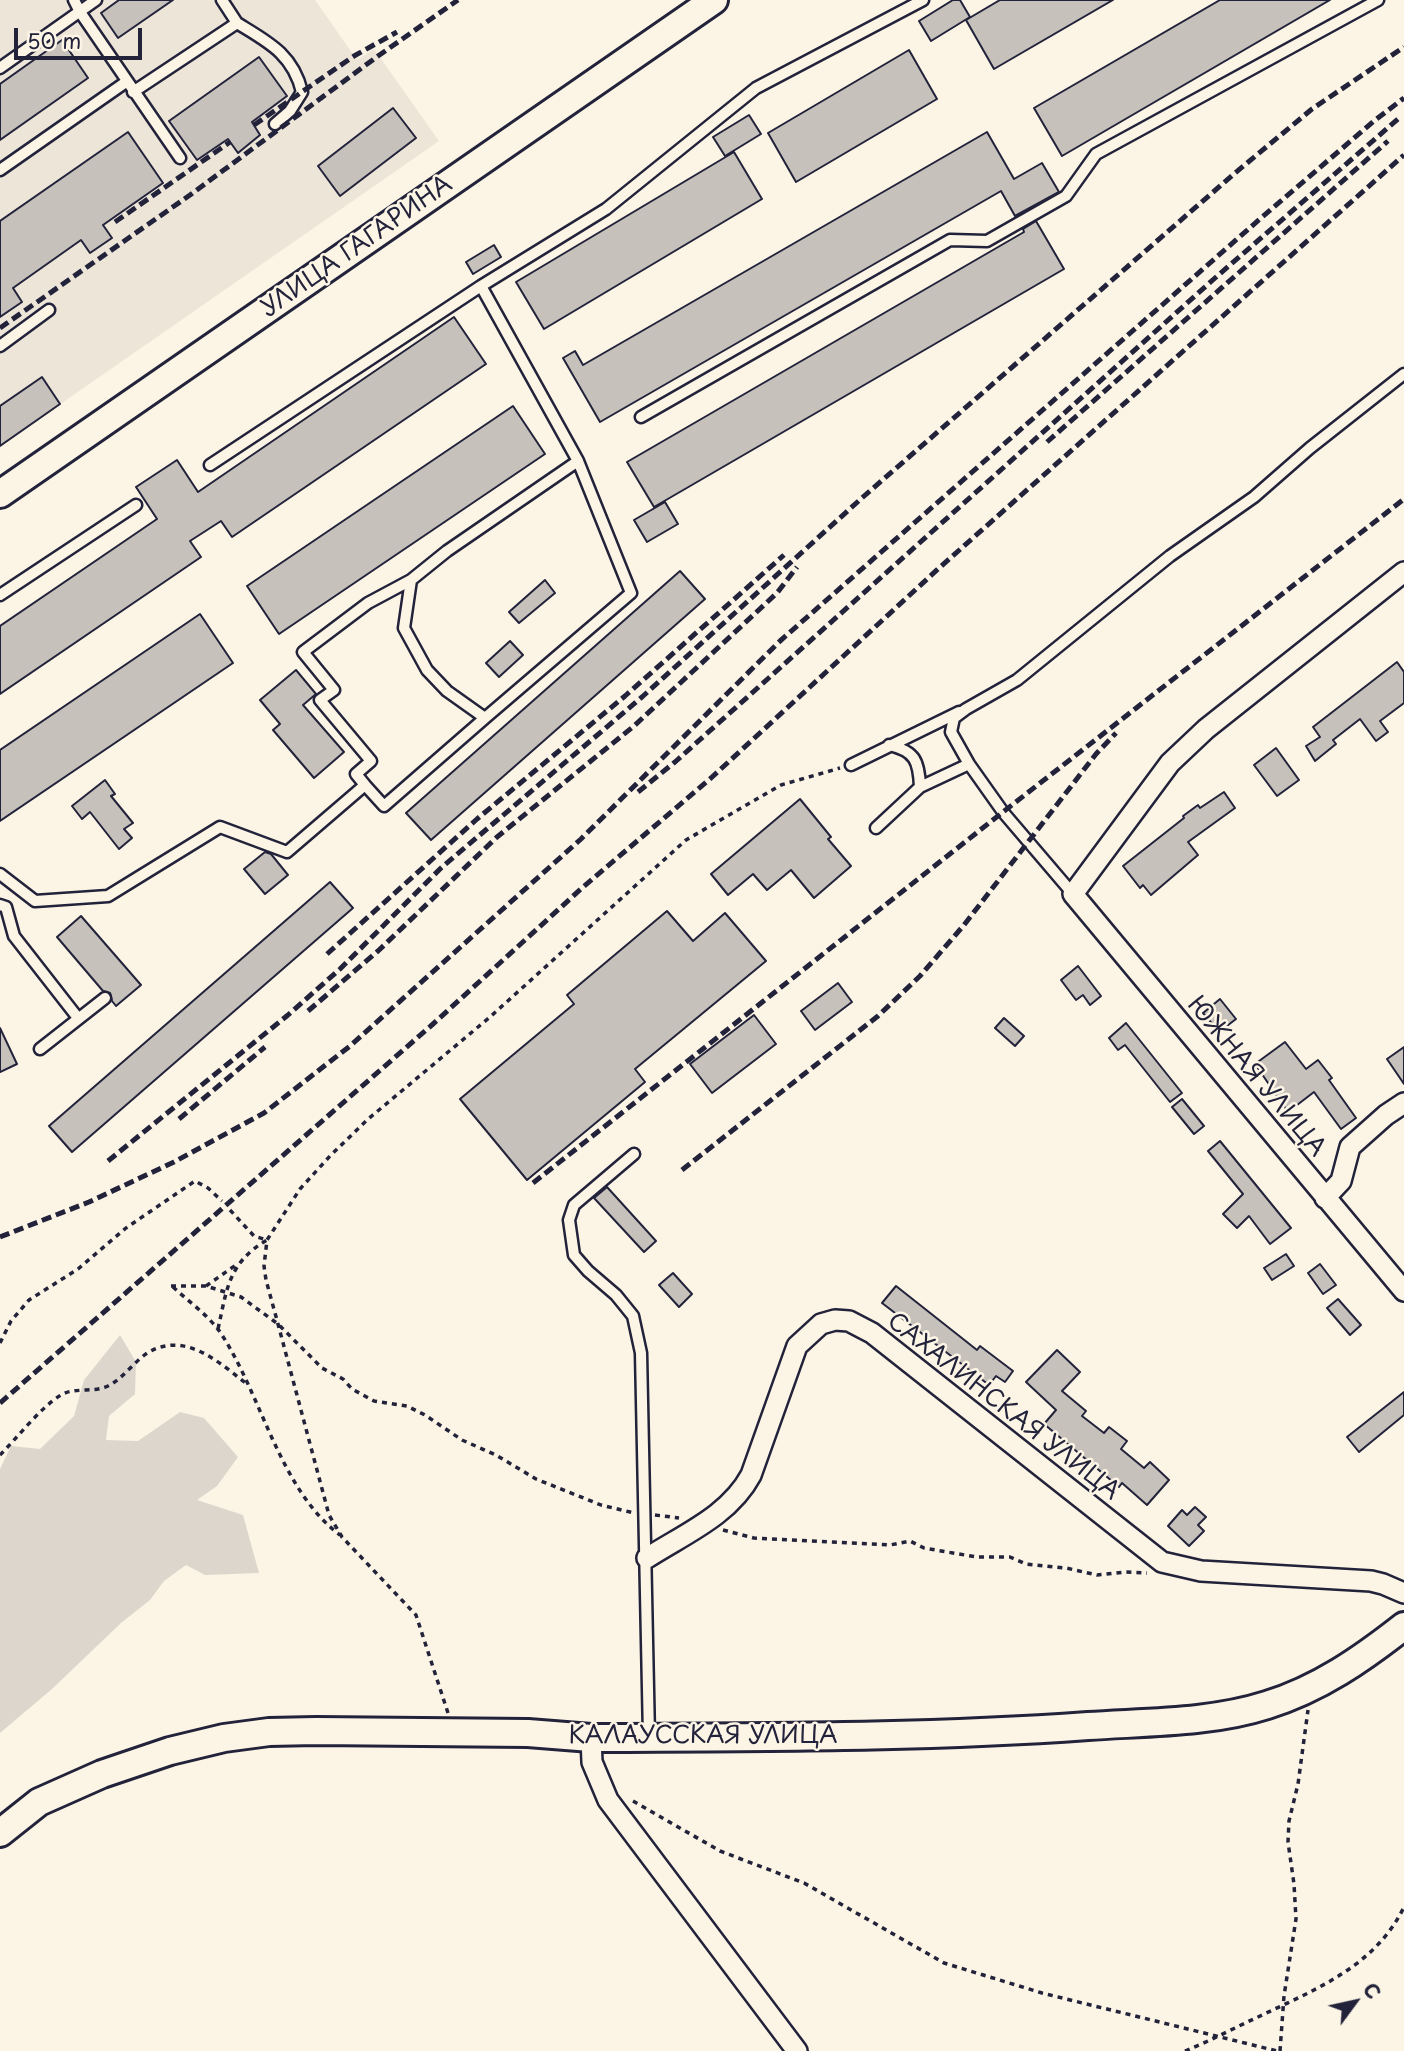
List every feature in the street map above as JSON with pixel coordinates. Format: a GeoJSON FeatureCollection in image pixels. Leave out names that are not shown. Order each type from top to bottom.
{"type":"FeatureCollection","features":[{"type":"Feature","properties":{"kind":"street","name":"УЛИЦА ГАГАРИНА"},"geometry":{"type":"LineString","coordinates":[[0,495],[713,0]]}},
{"type":"Feature","properties":{"kind":"street"},"geometry":{"type":"LineString","coordinates":[[1073,894],[1170,764],[1217,720],[1404,572]]}},
{"type":"Feature","properties":{"kind":"street","name":"ЮЖНАЯ УЛИЦА"},"geometry":{"type":"LineString","coordinates":[[1073,894],[1404,1291]]}},
{"type":"Feature","properties":{"kind":"street"},"geometry":{"type":"LineString","coordinates":[[1325,1198],[1341,1181],[1350,1147],[1404,1103]]}},
{"type":"Feature","properties":{"kind":"street","name":"САХАЛИНСКАЯ УЛИЦА"},"geometry":{"type":"LineString","coordinates":[[646,1558],[706,1522],[742,1492],[751,1475],[797,1346],[821,1324],[835,1320],[849,1321],[872,1333],[1162,1562],[1201,1571],[1371,1581],[1404,1593]]}},
{"type":"Feature","properties":{"kind":"street","name":"КАЛАУССКАЯ УЛИЦА"},"geometry":{"type":"LineString","coordinates":[[0,1833],[39,1802],[102,1774],[170,1751],[224,1738],[269,1732],[528,1733],[591,1738],[989,1734],[1222,1715],[1264,1706],[1311,1688],[1363,1658],[1404,1626]]}},
{"type":"Feature","properties":{"kind":"street"},"geometry":{"type":"LineString","coordinates":[[591,1738],[592,1762],[608,1800],[797,2051]]}},
{"type":"Feature","properties":{"kind":"lane"},"geometry":{"type":"LineString","coordinates":[[74,0],[79,12],[180,158]]}},
{"type":"Feature","properties":{"kind":"lane"},"geometry":{"type":"LineString","coordinates":[[0,68],[96,0]]}},
{"type":"Feature","properties":{"kind":"lane"},"geometry":{"type":"LineString","coordinates":[[222,0],[237,23],[275,46],[298,72],[302,92],[290,111],[275,124]]}},
{"type":"Feature","properties":{"kind":"lane"},"geometry":{"type":"LineString","coordinates":[[210,465],[481,286],[606,209],[756,88],[923,0]]}},
{"type":"Feature","properties":{"kind":"lane"},"geometry":{"type":"LineString","coordinates":[[641,417],[950,240],[987,241],[1066,196],[1096,154],[1378,0]]}},
{"type":"Feature","properties":{"kind":"lane"},"geometry":{"type":"LineString","coordinates":[[133,92],[237,23]]}},
{"type":"Feature","properties":{"kind":"lane"},"geometry":{"type":"LineString","coordinates":[[0,170],[126,82]]}},
{"type":"Feature","properties":{"kind":"lane"},"geometry":{"type":"LineString","coordinates":[[481,286],[578,461],[631,593],[384,806],[356,774],[371,761],[320,700],[334,690],[303,652],[368,603],[411,580],[447,551],[578,461]]}},
{"type":"Feature","properties":{"kind":"lane"},"geometry":{"type":"LineString","coordinates":[[0,346],[49,310]]}},
{"type":"Feature","properties":{"kind":"lane"},"geometry":{"type":"LineString","coordinates":[[851,765],[966,709],[1017,680],[1170,556],[1254,497],[1310,448],[1404,374]]}},
{"type":"Feature","properties":{"kind":"lane"},"geometry":{"type":"LineString","coordinates":[[0,595],[136,505]]}},
{"type":"Feature","properties":{"kind":"lane"},"geometry":{"type":"LineString","coordinates":[[411,580],[404,628],[426,670],[447,691],[485,718]]}},
{"type":"Feature","properties":{"kind":"lane"},"geometry":{"type":"LineString","coordinates":[[966,709],[954,718],[951,732],[969,764],[1003,812],[1073,894]]}},
{"type":"Feature","properties":{"kind":"lane"},"geometry":{"type":"LineString","coordinates":[[888,745],[904,748],[915,757],[920,773],[920,787]]}},
{"type":"Feature","properties":{"kind":"lane"},"geometry":{"type":"LineString","coordinates":[[876,828],[920,787],[969,764]]}},
{"type":"Feature","properties":{"kind":"lane"},"geometry":{"type":"LineString","coordinates":[[0,874],[35,901],[108,896],[220,827],[287,852],[365,785]]}},
{"type":"Feature","properties":{"kind":"lane"},"geometry":{"type":"LineString","coordinates":[[0,905],[6,907],[14,936],[78,1018]]}},
{"type":"Feature","properties":{"kind":"lane"},"geometry":{"type":"LineString","coordinates":[[40,1049],[105,998]]}},
{"type":"Feature","properties":{"kind":"lane"},"geometry":{"type":"LineString","coordinates":[[634,1154],[574,1205],[569,1220],[574,1255],[616,1295],[633,1316],[641,1353],[649,1738]]}},
{"type":"Feature","properties":{"kind":"path"},"geometry":{"type":"LineString","coordinates":[[218,1329],[226,1292],[244,1255],[267,1240],[300,1189],[330,1156],[368,1121],[491,1017],[686,840],[781,785],[851,765]]}},
{"type":"Feature","properties":{"kind":"path"},"geometry":{"type":"LineString","coordinates":[[0,1343],[12,1321],[29,1300],[78,1269],[126,1228],[195,1181],[208,1188],[222,1201]]}},
{"type":"Feature","properties":{"kind":"path"},"geometry":{"type":"LineString","coordinates":[[230,1210],[254,1236],[267,1240]]}},
{"type":"Feature","properties":{"kind":"path"},"geometry":{"type":"LineString","coordinates":[[267,1240],[265,1280],[329,1515],[342,1537]]}},
{"type":"Feature","properties":{"kind":"path"},"geometry":{"type":"LineString","coordinates":[[206,1286],[238,1264]]}},
{"type":"Feature","properties":{"kind":"path"},"geometry":{"type":"LineString","coordinates":[[454,1732],[421,1626],[415,1615],[342,1537],[321,1521],[304,1499],[250,1387],[218,1329],[171,1286],[206,1286],[241,1297],[278,1324],[322,1368],[343,1379],[352,1389],[374,1401],[407,1406],[536,1479],[618,1511],[706,1522],[729,1532],[754,1538],[890,1545],[910,1541],[924,1548],[977,1557],[1010,1557],[1026,1564],[1066,1568],[1097,1575],[1154,1573]]}},
{"type":"Feature","properties":{"kind":"path"},"geometry":{"type":"LineString","coordinates":[[0,1455],[63,1394],[104,1388],[119,1380],[148,1353],[170,1344],[187,1345],[218,1361],[250,1387]]}},
{"type":"Feature","properties":{"kind":"path"},"geometry":{"type":"LineString","coordinates":[[631,1800],[720,1851],[804,1883],[944,1963],[1042,1993],[1279,2051],[1296,1919],[1288,1842],[1289,1821],[1298,1784],[1311,1688]]}},
{"type":"Feature","properties":{"kind":"path"},"geometry":{"type":"LineString","coordinates":[[1185,2051],[1329,1983],[1354,1967],[1378,1946],[1396,1924],[1404,1907]]}},
{"type":"Feature","properties":{"kind":"shaded area"},"geometry":{"type":"Polygon","coordinates":[[[0,0],[315,0],[357,60],[374,49],[439,141],[0,446],[0,0]]]}},
{"type":"Feature","properties":{"kind":"shaded area"},"geometry":{"type":"Polygon","coordinates":[[[120,1335],[136,1362],[135,1394],[109,1416],[106,1440],[138,1441],[180,1412],[204,1418],[238,1457],[217,1486],[197,1500],[243,1515],[259,1573],[205,1575],[186,1565],[164,1581],[150,1600],[0,1733],[0,1469],[11,1446],[40,1449],[74,1416],[84,1380],[120,1335]]]}},
{"type":"Feature","properties":{"kind":"building"},"geometry":{"type":"Polygon","coordinates":[[[119,0],[173,0],[118,38],[101,13],[119,0]]]}},
{"type":"Feature","properties":{"kind":"building"},"geometry":{"type":"Polygon","coordinates":[[[953,0],[960,0],[970,17],[931,41],[919,21],[953,0]]]}},
{"type":"Feature","properties":{"kind":"building"},"geometry":{"type":"Polygon","coordinates":[[[1000,0],[1113,0],[994,69],[966,20],[1000,0]]]}},
{"type":"Feature","properties":{"kind":"building"},"geometry":{"type":"Polygon","coordinates":[[[1220,0],[1330,0],[1062,156],[1034,108],[1220,0]]]}},
{"type":"Feature","properties":{"kind":"building"},"geometry":{"type":"Polygon","coordinates":[[[62,40],[88,78],[0,140],[0,84],[62,40]]]}},
{"type":"Feature","properties":{"kind":"building"},"geometry":{"type":"Polygon","coordinates":[[[909,50],[937,99],[796,182],[768,133],[909,50]]]}},
{"type":"Feature","properties":{"kind":"building"},"geometry":{"type":"Polygon","coordinates":[[[259,57],[287,96],[252,122],[260,135],[238,153],[228,139],[197,160],[169,121],[259,57]]]}},
{"type":"Feature","properties":{"kind":"building"},"geometry":{"type":"Polygon","coordinates":[[[393,108],[416,138],[340,196],[318,166],[393,108]]]}},
{"type":"Feature","properties":{"kind":"building"},"geometry":{"type":"Polygon","coordinates":[[[749,115],[761,134],[725,156],[713,137],[749,115]]]}},
{"type":"Feature","properties":{"kind":"building"},"geometry":{"type":"Polygon","coordinates":[[[128,132],[163,183],[103,225],[112,238],[90,253],[81,240],[13,288],[22,302],[0,317],[0,221],[128,132]]]}},
{"type":"Feature","properties":{"kind":"building"},"geometry":{"type":"Polygon","coordinates":[[[987,132],[1014,179],[1042,163],[1059,192],[1015,216],[1001,191],[600,422],[563,358],[575,351],[583,365],[987,132]]]}},
{"type":"Feature","properties":{"kind":"building"},"geometry":{"type":"Polygon","coordinates":[[[734,152],[762,199],[544,329],[516,282],[734,152]]]}},
{"type":"Feature","properties":{"kind":"building"},"geometry":{"type":"Polygon","coordinates":[[[1036,221],[1064,269],[654,507],[627,462],[1024,232],[1023,229],[1036,221]]]}},
{"type":"Feature","properties":{"kind":"building"},"geometry":{"type":"Polygon","coordinates":[[[494,245],[501,257],[473,274],[466,262],[494,245]]]}},
{"type":"Feature","properties":{"kind":"building"},"geometry":{"type":"Polygon","coordinates":[[[454,317],[486,364],[232,537],[221,521],[190,541],[201,557],[0,694],[0,626],[157,519],[136,487],[177,460],[198,492],[454,317]]]}},
{"type":"Feature","properties":{"kind":"building"},"geometry":{"type":"Polygon","coordinates":[[[42,377],[60,404],[0,446],[0,406],[42,377]]]}},
{"type":"Feature","properties":{"kind":"building"},"geometry":{"type":"Polygon","coordinates":[[[513,406],[545,454],[279,634],[247,586],[513,406]]]}},
{"type":"Feature","properties":{"kind":"building"},"geometry":{"type":"Polygon","coordinates":[[[665,502],[678,524],[647,542],[634,520],[665,502]]]}},
{"type":"Feature","properties":{"kind":"building"},"geometry":{"type":"Polygon","coordinates":[[[680,571],[705,599],[431,840],[406,813],[680,571]]]}},
{"type":"Feature","properties":{"kind":"building"},"geometry":{"type":"Polygon","coordinates":[[[545,580],[555,593],[519,623],[509,612],[545,580]]]}},
{"type":"Feature","properties":{"kind":"building"},"geometry":{"type":"Polygon","coordinates":[[[200,614],[233,663],[0,821],[0,750],[200,614]]]}},
{"type":"Feature","properties":{"kind":"building"},"geometry":{"type":"Polygon","coordinates":[[[510,641],[523,655],[499,677],[486,663],[510,641]]]}},
{"type":"Feature","properties":{"kind":"building"},"geometry":{"type":"Polygon","coordinates":[[[1397,662],[1404,672],[1404,703],[1380,721],[1388,732],[1376,741],[1360,719],[1333,740],[1336,744],[1315,761],[1306,746],[1320,737],[1313,727],[1397,662]]]}},
{"type":"Feature","properties":{"kind":"building"},"geometry":{"type":"Polygon","coordinates":[[[296,670],[316,694],[303,705],[344,752],[314,778],[273,730],[280,724],[260,700],[296,670]]]}},
{"type":"Feature","properties":{"kind":"building"},"geometry":{"type":"Polygon","coordinates":[[[1276,748],[1299,780],[1277,796],[1254,765],[1276,748]]]}},
{"type":"Feature","properties":{"kind":"building"},"geometry":{"type":"Polygon","coordinates":[[[105,780],[115,794],[111,796],[133,823],[124,829],[132,838],[119,849],[90,812],[82,819],[72,806],[105,780]]]}},
{"type":"Feature","properties":{"kind":"building"},"geometry":{"type":"Polygon","coordinates":[[[1224,792],[1235,808],[1188,842],[1198,855],[1151,895],[1143,885],[1140,888],[1123,866],[1198,805],[1200,808],[1224,792]]]}},
{"type":"Feature","properties":{"kind":"building"},"geometry":{"type":"Polygon","coordinates":[[[800,799],[851,866],[814,898],[791,870],[767,890],[753,874],[728,895],[711,874],[800,799]]]}},
{"type":"Feature","properties":{"kind":"building"},"geometry":{"type":"Polygon","coordinates":[[[265,852],[271,854],[288,875],[265,894],[244,869],[265,852]]]}},
{"type":"Feature","properties":{"kind":"building"},"geometry":{"type":"Polygon","coordinates":[[[330,882],[353,908],[72,1152],[49,1126],[330,882]]]}},
{"type":"Feature","properties":{"kind":"building"},"geometry":{"type":"Polygon","coordinates":[[[667,911],[693,941],[725,913],[766,961],[635,1069],[645,1082],[527,1180],[460,1099],[574,1004],[567,995],[667,911]]]}},
{"type":"Feature","properties":{"kind":"building"},"geometry":{"type":"Polygon","coordinates":[[[81,916],[141,985],[116,1006],[110,993],[103,991],[57,937],[81,916]]]}},
{"type":"Feature","properties":{"kind":"building"},"geometry":{"type":"Polygon","coordinates":[[[1078,966],[1101,996],[1090,1005],[1083,995],[1076,1000],[1061,980],[1078,966]]]}},
{"type":"Feature","properties":{"kind":"building"},"geometry":{"type":"Polygon","coordinates":[[[838,983],[852,1002],[815,1030],[801,1011],[838,983]]]}},
{"type":"Feature","properties":{"kind":"building"},"geometry":{"type":"Polygon","coordinates":[[[1220,999],[1236,1019],[1219,1032],[1203,1013],[1220,999]]]}},
{"type":"Feature","properties":{"kind":"building"},"geometry":{"type":"Polygon","coordinates":[[[754,1015],[776,1044],[712,1093],[690,1064],[754,1015]]]}},
{"type":"Feature","properties":{"kind":"building"},"geometry":{"type":"Polygon","coordinates":[[[1004,1018],[1024,1036],[1015,1046],[995,1028],[1004,1018]]]}},
{"type":"Feature","properties":{"kind":"building"},"geometry":{"type":"Polygon","coordinates":[[[1126,1023],[1182,1093],[1170,1102],[1125,1045],[1118,1050],[1109,1038],[1126,1023]]]}},
{"type":"Feature","properties":{"kind":"building"},"geometry":{"type":"Polygon","coordinates":[[[0,1028],[17,1064],[0,1072],[0,1028]]]}},
{"type":"Feature","properties":{"kind":"building"},"geometry":{"type":"Polygon","coordinates":[[[1285,1042],[1306,1069],[1318,1060],[1356,1118],[1341,1129],[1314,1092],[1288,1112],[1255,1064],[1285,1042]]]}},
{"type":"Feature","properties":{"kind":"building"},"geometry":{"type":"Polygon","coordinates":[[[1404,1047],[1404,1084],[1387,1059],[1404,1047]]]}},
{"type":"Feature","properties":{"kind":"building"},"geometry":{"type":"Polygon","coordinates":[[[1182,1099],[1204,1126],[1194,1134],[1172,1107],[1182,1099]]]}},
{"type":"Feature","properties":{"kind":"building"},"geometry":{"type":"Polygon","coordinates":[[[1220,1141],[1291,1228],[1270,1244],[1249,1216],[1237,1228],[1223,1214],[1243,1194],[1208,1151],[1220,1141]]]}},
{"type":"Feature","properties":{"kind":"building"},"geometry":{"type":"Polygon","coordinates":[[[607,1187],[656,1241],[644,1252],[594,1198],[607,1187]]]}},
{"type":"Feature","properties":{"kind":"building"},"geometry":{"type":"Polygon","coordinates":[[[1286,1254],[1294,1266],[1272,1280],[1264,1268],[1286,1254]]]}},
{"type":"Feature","properties":{"kind":"building"},"geometry":{"type":"Polygon","coordinates":[[[1320,1264],[1336,1285],[1323,1294],[1308,1273],[1320,1264]]]}},
{"type":"Feature","properties":{"kind":"building"},"geometry":{"type":"Polygon","coordinates":[[[673,1273],[692,1294],[679,1307],[659,1285],[673,1273]]]}},
{"type":"Feature","properties":{"kind":"building"},"geometry":{"type":"Polygon","coordinates":[[[896,1286],[977,1350],[980,1346],[1013,1371],[1005,1382],[996,1376],[989,1385],[882,1303],[896,1286]]]}},
{"type":"Feature","properties":{"kind":"building"},"geometry":{"type":"Polygon","coordinates":[[[1338,1299],[1361,1325],[1350,1335],[1327,1308],[1338,1299]]]}},
{"type":"Feature","properties":{"kind":"building"},"geometry":{"type":"Polygon","coordinates":[[[1057,1350],[1080,1372],[1062,1391],[1086,1411],[1082,1416],[1104,1433],[1109,1427],[1127,1441],[1121,1449],[1144,1468],[1150,1462],[1169,1480],[1147,1505],[1122,1483],[1119,1487],[1044,1424],[1056,1410],[1026,1382],[1057,1350]]]}},
{"type":"Feature","properties":{"kind":"building"},"geometry":{"type":"Polygon","coordinates":[[[1404,1392],[1404,1415],[1359,1452],[1347,1437],[1404,1392]]]}},
{"type":"Feature","properties":{"kind":"building"},"geometry":{"type":"Polygon","coordinates":[[[1195,1507],[1206,1517],[1198,1525],[1204,1531],[1189,1546],[1168,1526],[1182,1510],[1187,1515],[1195,1507]]]}},
{"type":"Feature","properties":{"kind":"railway"},"geometry":{"type":"LineString","coordinates":[[0,328],[190,195],[458,0]]}},
{"type":"Feature","properties":{"kind":"railway"},"geometry":{"type":"LineString","coordinates":[[254,125],[354,56],[397,32]]}},
{"type":"Feature","properties":{"kind":"railway"},"geometry":{"type":"LineString","coordinates":[[108,1161],[288,1015],[340,969],[441,868],[642,697],[863,497],[1235,173],[1312,109],[1404,47]]}},
{"type":"Feature","properties":{"kind":"railway"},"geometry":{"type":"LineString","coordinates":[[0,1237],[89,1202],[174,1162],[264,1113],[350,1046],[581,839],[780,641],[1261,218],[1404,98]]}},
{"type":"Feature","properties":{"kind":"railway"},"geometry":{"type":"LineString","coordinates":[[638,792],[675,762],[1215,278],[1398,119]]}},
{"type":"Feature","properties":{"kind":"railway"},"geometry":{"type":"LineString","coordinates":[[1047,442],[1388,141]]}},
{"type":"Feature","properties":{"kind":"railway"},"geometry":{"type":"LineString","coordinates":[[115,222],[230,142]]}},
{"type":"Feature","properties":{"kind":"railway"},"geometry":{"type":"LineString","coordinates":[[0,1403],[433,1024],[582,888],[711,778],[938,569],[1404,155]]}},
{"type":"Feature","properties":{"kind":"railway"},"geometry":{"type":"LineString","coordinates":[[533,1183],[1404,499]]}},
{"type":"Feature","properties":{"kind":"railway"},"geometry":{"type":"LineString","coordinates":[[327,954],[477,819],[625,696],[784,555]]}},
{"type":"Feature","properties":{"kind":"railway"},"geometry":{"type":"LineString","coordinates":[[308,1011],[378,951],[497,837],[634,726],[777,593],[797,567]]}},
{"type":"Feature","properties":{"kind":"railway"},"geometry":{"type":"LineString","coordinates":[[682,1170],[878,1016],[920,976],[964,925],[1096,754],[1116,733]]}},
{"type":"Feature","properties":{"kind":"railway"},"geometry":{"type":"LineString","coordinates":[[179,1119],[265,1047]]}}]}
